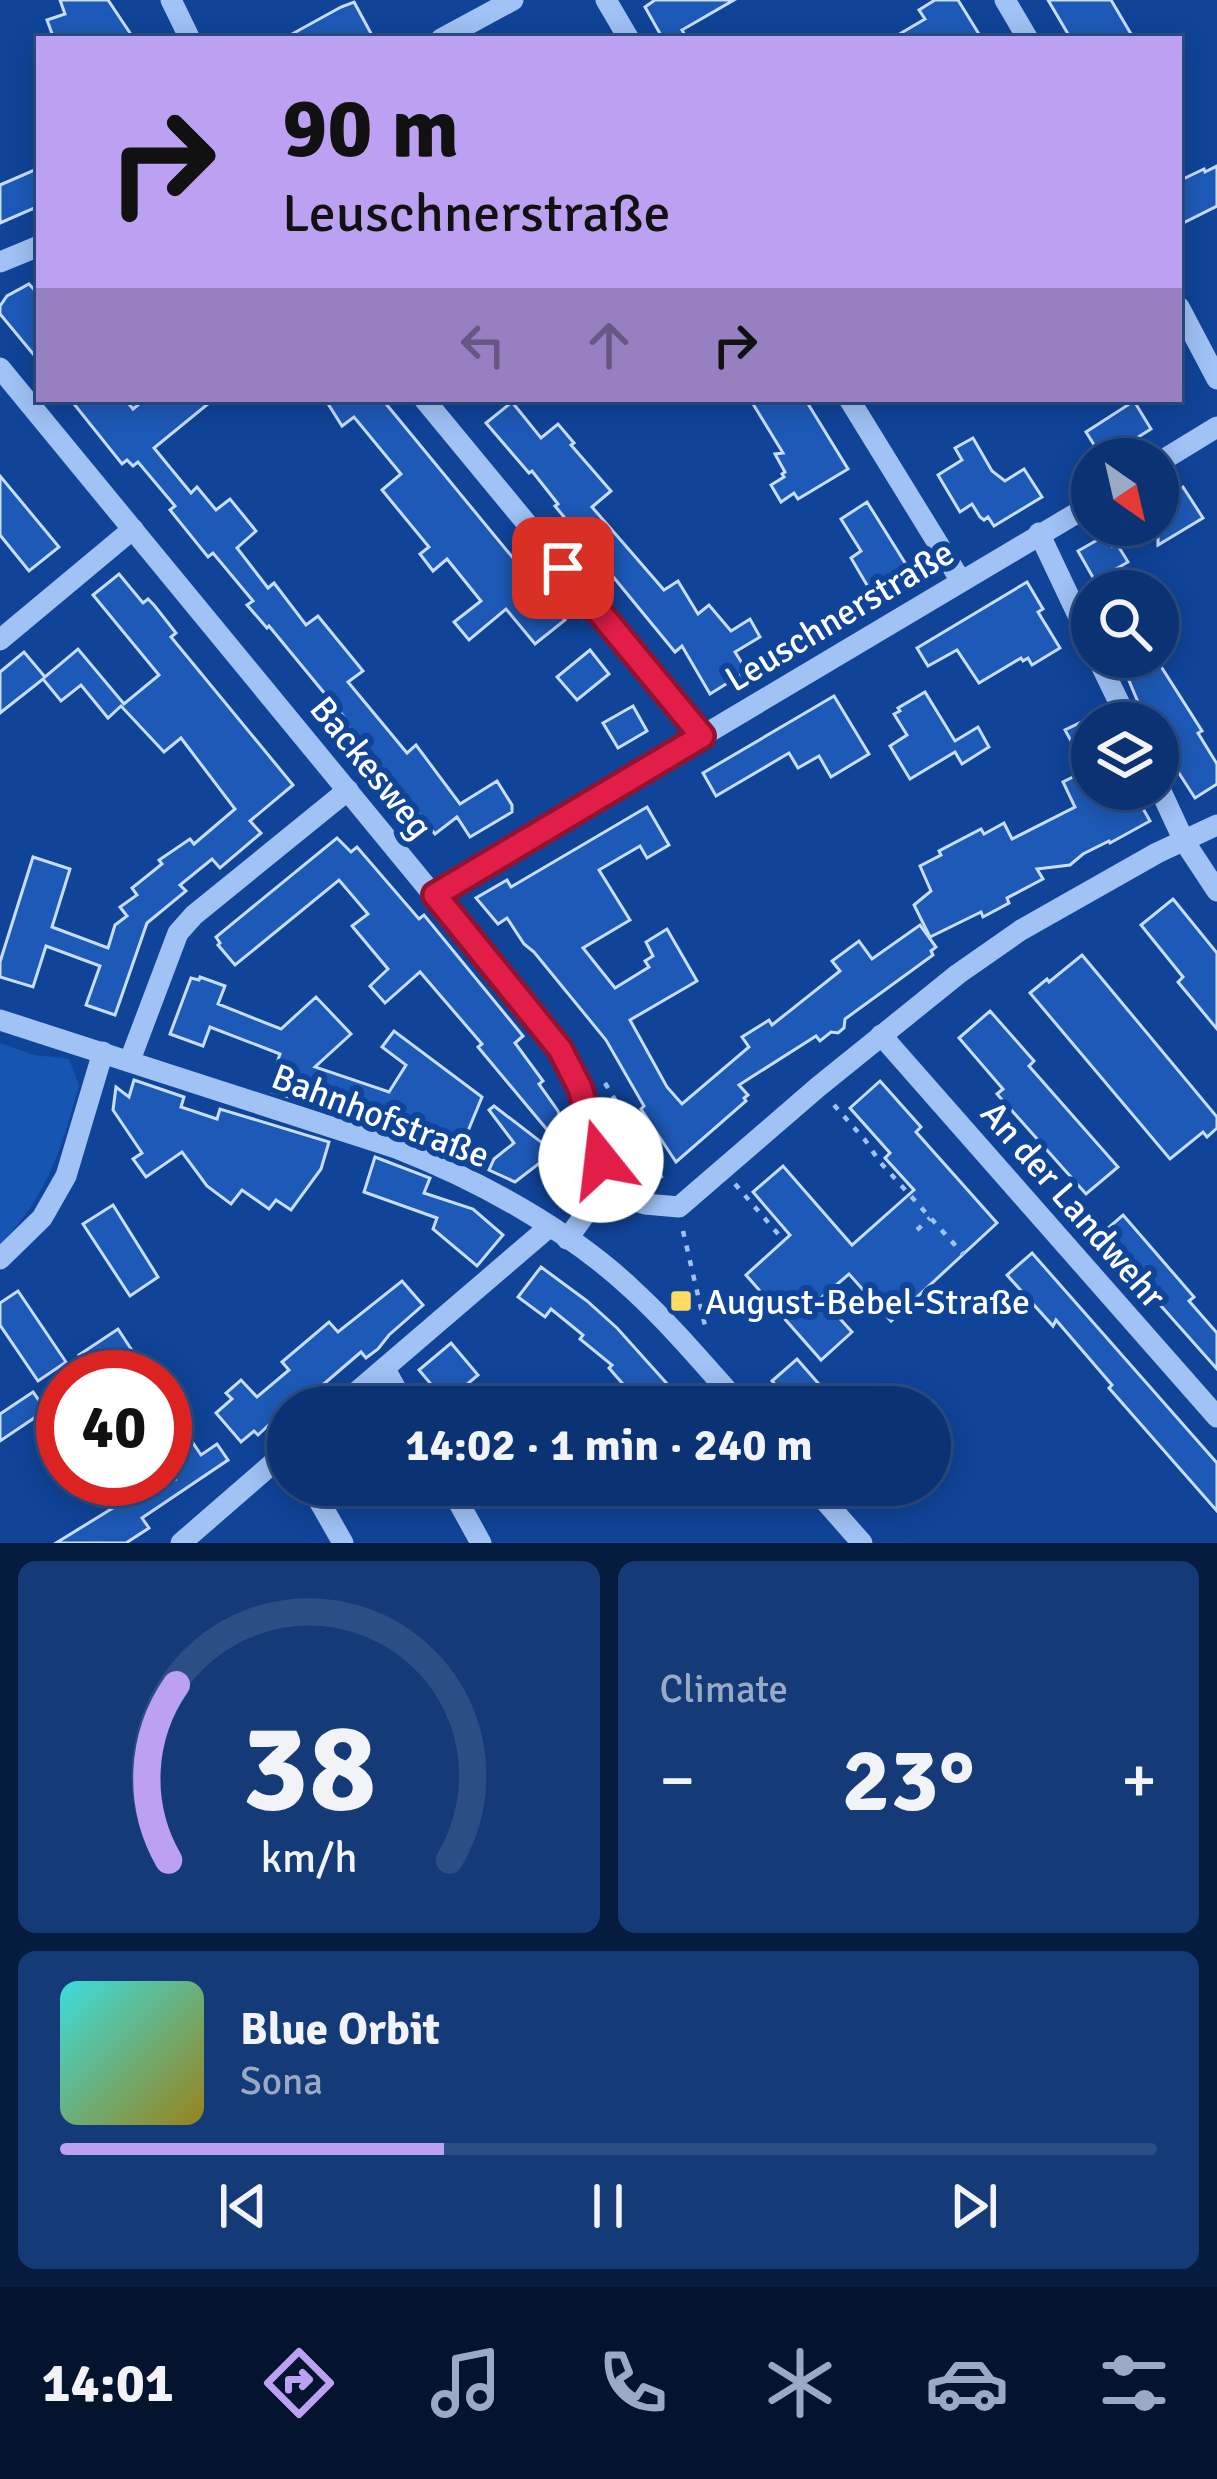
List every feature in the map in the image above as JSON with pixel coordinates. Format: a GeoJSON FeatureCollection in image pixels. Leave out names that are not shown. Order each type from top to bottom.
{"type":"FeatureCollection","features":[{"type":"Feature","properties":{"kind":"street"},"geometry":{"type":"LineString","coordinates":[[171,0],[189,36]]}},
{"type":"Feature","properties":{"kind":"street"},"geometry":{"type":"LineString","coordinates":[[447,36],[513,0]]}},
{"type":"Feature","properties":{"kind":"street"},"geometry":{"type":"LineString","coordinates":[[605,0],[627,36]]}},
{"type":"Feature","properties":{"kind":"street"},"geometry":{"type":"LineString","coordinates":[[1005,0],[1026,36]]}},
{"type":"Feature","properties":{"kind":"street"},"geometry":{"type":"LineString","coordinates":[[0,262],[36,247]]}},
{"type":"Feature","properties":{"kind":"street"},"geometry":{"type":"LineString","coordinates":[[1182,313],[1217,379]]}},
{"type":"Feature","properties":{"kind":"street","name":"Backesweg"},"geometry":{"type":"LineString","coordinates":[[0,368],[544,1026],[580,1088],[597,1142],[598,1190]]}},
{"type":"Feature","properties":{"kind":"street"},"geometry":{"type":"LineString","coordinates":[[426,402],[702,736]]}},
{"type":"Feature","properties":{"kind":"street"},"geometry":{"type":"LineString","coordinates":[[852,402],[961,581]]}},
{"type":"Feature","properties":{"kind":"street"},"geometry":{"type":"LineString","coordinates":[[1179,451],[1217,427]]}},
{"type":"Feature","properties":{"kind":"street","name":"Leuschnerstraße"},"geometry":{"type":"LineString","coordinates":[[435,895],[1071,515]]}},
{"type":"Feature","properties":{"kind":"street"},"geometry":{"type":"LineString","coordinates":[[0,640],[133,529]]}},
{"type":"Feature","properties":{"kind":"street"},"geometry":{"type":"LineString","coordinates":[[1039,533],[1071,601]]}},
{"type":"Feature","properties":{"kind":"street"},"geometry":{"type":"LineString","coordinates":[[130,1060],[178,933],[348,790]]}},
{"type":"Feature","properties":{"kind":"street"},"geometry":{"type":"LineString","coordinates":[[1170,810],[1217,891]]}},
{"type":"Feature","properties":{"kind":"street"},"geometry":{"type":"LineString","coordinates":[[364,1386],[588,1209],[598,1190],[679,1208],[958,974],[1021,930],[1157,853],[1217,826]]}},
{"type":"Feature","properties":{"kind":"street","name":"Bahnhofstraße"},"geometry":{"type":"LineString","coordinates":[[0,1020],[443,1166],[558,1233],[633,1289],[723,1386]]}},
{"type":"Feature","properties":{"kind":"street","name":"An der Landwehr"},"geometry":{"type":"LineString","coordinates":[[881,1035],[1217,1417]]}},
{"type":"Feature","properties":{"kind":"street"},"geometry":{"type":"LineString","coordinates":[[0,1259],[42,1219],[66,1176],[103,1052]]}},
{"type":"Feature","properties":{"kind":"street"},"geometry":{"type":"LineString","coordinates":[[385,1369],[394,1386]]}},
{"type":"Feature","properties":{"kind":"street"},"geometry":{"type":"LineString","coordinates":[[181,1543],[267,1468]]}},
{"type":"Feature","properties":{"kind":"street"},"geometry":{"type":"LineString","coordinates":[[322,1506],[344,1543]]}},
{"type":"Feature","properties":{"kind":"street"},"geometry":{"type":"LineString","coordinates":[[461,1506],[482,1543]]}},
{"type":"Feature","properties":{"kind":"street"},"geometry":{"type":"LineString","coordinates":[[829,1506],[862,1543]]}},
{"type":"Feature","properties":{"kind":"path"},"geometry":{"type":"LineString","coordinates":[[596,1067],[679,1208],[709,1340]]}},
{"type":"Feature","properties":{"kind":"path"},"geometry":{"type":"LineString","coordinates":[[818,1087],[964,1255]]}},
{"type":"Feature","properties":{"kind":"path"},"geometry":{"type":"LineString","coordinates":[[723,1170],[779,1235]]}},
{"type":"Feature","properties":{"kind":"path"},"geometry":{"type":"LineString","coordinates":[[917,1230],[930,1218]]}},
{"type":"Feature","properties":{"kind":"shaded area"},"geometry":{"type":"Polygon","coordinates":[[[0,1043],[34,1055],[69,1059],[79,1085],[51,1170],[30,1208],[0,1245],[0,1043]]]}},
{"type":"Feature","properties":{"kind":"building"},"geometry":{"type":"Polygon","coordinates":[[[60,0],[108,0],[132,36],[53,36],[47,20],[65,14],[60,0]]]}},
{"type":"Feature","properties":{"kind":"building"},"geometry":{"type":"Polygon","coordinates":[[[655,0],[734,0],[682,30],[685,36],[661,36],[645,7],[655,0]]]}},
{"type":"Feature","properties":{"kind":"building"},"geometry":{"type":"Polygon","coordinates":[[[935,0],[958,0],[980,36],[896,36],[925,19],[919,10],[935,0]]]}},
{"type":"Feature","properties":{"kind":"building"},"geometry":{"type":"Polygon","coordinates":[[[1048,0],[1111,0],[1132,36],[1069,36],[1048,0]]]}},
{"type":"Feature","properties":{"kind":"building"},"geometry":{"type":"Polygon","coordinates":[[[354,2],[372,36],[288,36],[354,2]]]}},
{"type":"Feature","properties":{"kind":"building"},"geometry":{"type":"Polygon","coordinates":[[[1217,166],[1217,206],[1182,224],[1182,180],[1217,166]]]}},
{"type":"Feature","properties":{"kind":"building"},"geometry":{"type":"Polygon","coordinates":[[[36,169],[36,207],[0,223],[0,185],[36,169]]]}},
{"type":"Feature","properties":{"kind":"building"},"geometry":{"type":"Polygon","coordinates":[[[29,284],[36,292],[36,357],[0,314],[7,296],[29,284]]]}},
{"type":"Feature","properties":{"kind":"building"},"geometry":{"type":"Polygon","coordinates":[[[72,402],[127,402],[133,409],[141,402],[210,402],[154,448],[191,493],[197,487],[216,510],[230,499],[256,531],[237,548],[268,588],[274,583],[306,625],[318,616],[363,671],[348,682],[407,753],[416,745],[460,804],[497,781],[512,812],[470,837],[457,817],[435,834],[344,717],[247,605],[253,601],[170,510],[175,506],[138,462],[122,464],[72,402]]]}},
{"type":"Feature","properties":{"kind":"building"},"geometry":{"type":"Polygon","coordinates":[[[327,402],[384,402],[546,598],[554,592],[565,606],[558,612],[565,620],[535,644],[506,609],[469,640],[454,622],[481,601],[447,559],[433,571],[420,554],[429,547],[382,490],[401,474],[354,417],[342,426],[327,402]]]}},
{"type":"Feature","properties":{"kind":"building"},"geometry":{"type":"Polygon","coordinates":[[[512,402],[541,438],[558,424],[574,443],[571,445],[611,491],[592,507],[664,590],[678,581],[698,614],[709,605],[731,631],[750,619],[760,637],[735,652],[747,671],[710,694],[682,646],[675,652],[555,506],[558,504],[532,471],[486,423],[512,402]]]}},
{"type":"Feature","properties":{"kind":"building"},"geometry":{"type":"Polygon","coordinates":[[[752,402],[807,402],[848,469],[798,499],[794,493],[781,502],[771,485],[784,477],[775,454],[783,453],[752,402]]]}},
{"type":"Feature","properties":{"kind":"building"},"geometry":{"type":"Polygon","coordinates":[[[1132,402],[1151,429],[1137,438],[1090,438],[1086,432],[1132,402]]]}},
{"type":"Feature","properties":{"kind":"building"},"geometry":{"type":"Polygon","coordinates":[[[973,438],[992,471],[1005,481],[1024,469],[1042,497],[994,526],[972,504],[960,512],[938,475],[962,460],[955,448],[973,438]]]}},
{"type":"Feature","properties":{"kind":"building"},"geometry":{"type":"Polygon","coordinates":[[[0,476],[59,547],[29,571],[0,535],[0,476]]]}},
{"type":"Feature","properties":{"kind":"building"},"geometry":{"type":"Polygon","coordinates":[[[1183,487],[1203,518],[1179,532],[1179,489],[1183,487]]]}},
{"type":"Feature","properties":{"kind":"building"},"geometry":{"type":"Polygon","coordinates":[[[867,502],[912,574],[874,597],[851,558],[861,551],[841,519],[867,502]]]}},
{"type":"Feature","properties":{"kind":"building"},"geometry":{"type":"Polygon","coordinates":[[[1087,546],[1118,546],[1128,562],[1114,570],[1089,570],[1078,551],[1087,546]]]}},
{"type":"Feature","properties":{"kind":"building"},"geometry":{"type":"Polygon","coordinates":[[[119,574],[143,603],[148,599],[154,605],[176,633],[171,637],[293,785],[250,821],[261,833],[220,868],[212,859],[180,885],[186,891],[147,923],[115,1015],[86,1005],[100,966],[46,946],[33,987],[0,977],[0,962],[33,857],[70,869],[52,927],[108,948],[115,925],[127,916],[120,907],[137,895],[132,888],[162,864],[159,860],[190,839],[194,844],[235,809],[181,738],[164,752],[121,706],[108,718],[81,685],[61,701],[43,679],[0,713],[0,672],[24,652],[45,677],[78,649],[124,704],[159,675],[93,595],[119,574]]]}},
{"type":"Feature","properties":{"kind":"building"},"geometry":{"type":"Polygon","coordinates":[[[1027,582],[1060,648],[1032,665],[1028,658],[1021,658],[979,683],[957,650],[928,666],[917,648],[1027,582]]]}},
{"type":"Feature","properties":{"kind":"building"},"geometry":{"type":"Polygon","coordinates":[[[590,650],[609,674],[577,700],[557,677],[590,650]]]}},
{"type":"Feature","properties":{"kind":"building"},"geometry":{"type":"Polygon","coordinates":[[[1128,678],[1168,678],[1202,731],[1198,733],[1217,764],[1217,784],[1195,798],[1179,773],[1179,702],[1138,702],[1128,678]]]}},
{"type":"Feature","properties":{"kind":"building"},"geometry":{"type":"Polygon","coordinates":[[[925,692],[955,741],[978,727],[989,747],[962,764],[955,752],[910,779],[890,746],[907,735],[894,714],[925,692]]]}},
{"type":"Feature","properties":{"kind":"building"},"geometry":{"type":"Polygon","coordinates":[[[834,696],[869,754],[831,777],[819,756],[798,768],[789,753],[716,796],[703,773],[834,696]]]}},
{"type":"Feature","properties":{"kind":"building"},"geometry":{"type":"Polygon","coordinates":[[[633,706],[647,731],[618,748],[603,723],[633,706]]]}},
{"type":"Feature","properties":{"kind":"building"},"geometry":{"type":"Polygon","coordinates":[[[647,807],[669,845],[647,858],[640,846],[599,870],[630,920],[583,948],[615,988],[649,967],[645,961],[653,956],[646,942],[667,929],[697,981],[630,1020],[667,1087],[682,1104],[749,1047],[742,1037],[769,1020],[772,1025],[840,971],[832,961],[859,941],[872,959],[920,925],[936,947],[933,955],[845,1019],[838,1033],[831,1032],[820,1041],[816,1036],[739,1085],[748,1095],[746,1101],[676,1162],[641,1109],[644,1106],[606,1040],[507,918],[498,924],[476,898],[507,880],[511,887],[647,807]]]}},
{"type":"Feature","properties":{"kind":"building"},"geometry":{"type":"Polygon","coordinates":[[[1071,809],[1144,810],[1150,821],[1070,865],[1037,869],[1043,879],[1007,898],[1009,903],[930,937],[914,905],[931,891],[920,866],[981,829],[984,834],[1004,823],[1012,839],[1071,809]]]}},
{"type":"Feature","properties":{"kind":"building"},"geometry":{"type":"Polygon","coordinates":[[[337,838],[351,852],[357,847],[419,919],[424,915],[523,1036],[515,1043],[558,1111],[574,1162],[420,972],[385,1003],[370,986],[388,969],[352,926],[368,914],[339,880],[235,965],[218,945],[216,937],[337,838]]]}},
{"type":"Feature","properties":{"kind":"building"},"geometry":{"type":"Polygon","coordinates":[[[1173,899],[1217,953],[1217,1029],[1178,982],[1183,977],[1141,925],[1173,899]]]}},
{"type":"Feature","properties":{"kind":"building"},"geometry":{"type":"Polygon","coordinates":[[[1082,955],[1217,1117],[1217,1128],[1207,1137],[1203,1132],[1170,1159],[1030,993],[1082,955]]]}},
{"type":"Feature","properties":{"kind":"building"},"geometry":{"type":"Polygon","coordinates":[[[191,978],[225,986],[218,1004],[281,1029],[316,997],[351,1034],[315,1067],[389,1092],[406,1065],[382,1047],[394,1031],[482,1097],[463,1143],[421,1125],[418,1136],[412,1138],[385,1125],[272,1092],[280,1054],[210,1027],[203,1046],[170,1034],[191,978]]]}},
{"type":"Feature","properties":{"kind":"building"},"geometry":{"type":"Polygon","coordinates":[[[990,1011],[1034,1061],[1029,1066],[1118,1167],[1086,1194],[997,1094],[1003,1089],[959,1038],[990,1011]]]}},
{"type":"Feature","properties":{"kind":"building"},"geometry":{"type":"Polygon","coordinates":[[[134,1080],[184,1097],[181,1107],[217,1119],[220,1109],[329,1142],[321,1169],[291,1210],[276,1200],[269,1209],[242,1190],[231,1204],[207,1186],[182,1152],[146,1177],[133,1159],[142,1153],[113,1110],[116,1087],[129,1097],[134,1080]]]}},
{"type":"Feature","properties":{"kind":"building"},"geometry":{"type":"Polygon","coordinates":[[[880,1081],[921,1127],[916,1132],[997,1223],[891,1321],[849,1274],[821,1298],[852,1332],[821,1360],[746,1275],[790,1235],[753,1192],[783,1166],[852,1245],[914,1190],[885,1158],[890,1153],[850,1108],[880,1081]]]}},
{"type":"Feature","properties":{"kind":"building"},"geometry":{"type":"Polygon","coordinates":[[[494,1106],[554,1152],[515,1182],[489,1170],[494,1159],[514,1143],[489,1110],[494,1106]]]}},
{"type":"Feature","properties":{"kind":"building"},"geometry":{"type":"Polygon","coordinates":[[[375,1157],[430,1178],[424,1193],[473,1209],[503,1235],[477,1266],[433,1229],[437,1218],[364,1192],[375,1157]]]}},
{"type":"Feature","properties":{"kind":"building"},"geometry":{"type":"Polygon","coordinates":[[[113,1205],[158,1277],[130,1296],[83,1224],[113,1205]]]}},
{"type":"Feature","properties":{"kind":"building"},"geometry":{"type":"Polygon","coordinates":[[[1123,1215],[1194,1297],[1189,1301],[1217,1333],[1217,1369],[1099,1236],[1123,1215]]]}},
{"type":"Feature","properties":{"kind":"building"},"geometry":{"type":"Polygon","coordinates":[[[1032,1253],[1217,1463],[1217,1511],[1056,1320],[1053,1326],[1007,1275],[1032,1253]]]}},
{"type":"Feature","properties":{"kind":"building"},"geometry":{"type":"Polygon","coordinates":[[[541,1267],[617,1328],[669,1386],[625,1386],[609,1368],[612,1365],[580,1339],[583,1335],[551,1309],[545,1317],[518,1297],[541,1267]]]}},
{"type":"Feature","properties":{"kind":"building"},"geometry":{"type":"Polygon","coordinates":[[[402,1281],[423,1305],[378,1349],[366,1358],[361,1352],[321,1386],[270,1386],[289,1370],[282,1362],[329,1322],[338,1332],[402,1281]]]}},
{"type":"Feature","properties":{"kind":"building"},"geometry":{"type":"Polygon","coordinates":[[[18,1291],[58,1350],[36,1350],[36,1378],[0,1325],[0,1303],[18,1291]]]}},
{"type":"Feature","properties":{"kind":"building"},"geometry":{"type":"Polygon","coordinates":[[[118,1329],[132,1350],[86,1350],[118,1329]]]}},
{"type":"Feature","properties":{"kind":"building"},"geometry":{"type":"Polygon","coordinates":[[[451,1343],[478,1375],[465,1386],[432,1386],[419,1370],[451,1343]]]}},
{"type":"Feature","properties":{"kind":"building"},"geometry":{"type":"Polygon","coordinates":[[[797,1359],[821,1386],[776,1386],[772,1381],[797,1359]]]}},
{"type":"Feature","properties":{"kind":"building"},"geometry":{"type":"Polygon","coordinates":[[[241,1380],[257,1397],[267,1389],[267,1427],[241,1442],[216,1413],[232,1399],[226,1393],[241,1380]]]}},
{"type":"Feature","properties":{"kind":"building"},"geometry":{"type":"Polygon","coordinates":[[[33,1392],[36,1396],[36,1417],[0,1441],[0,1414],[33,1392]]]}},
{"type":"Feature","properties":{"kind":"building"},"geometry":{"type":"Polygon","coordinates":[[[192,1444],[201,1455],[217,1444],[228,1460],[192,1484],[192,1444]]]}},
{"type":"Feature","properties":{"kind":"building"},"geometry":{"type":"Polygon","coordinates":[[[116,1506],[160,1506],[142,1518],[149,1528],[126,1543],[56,1543],[116,1506]]]}},
{"type":"Feature","properties":{"kind":"place","name":"August-Bebel-Straße"},"geometry":{"type":"Point","coordinates":[681,1301]}},
{"type":"Feature","properties":{"kind":"route"},"geometry":{"type":"LineString","coordinates":[[563,568],[702,736],[435,895],[560,1049],[580,1088],[601,1160]]}}]}
